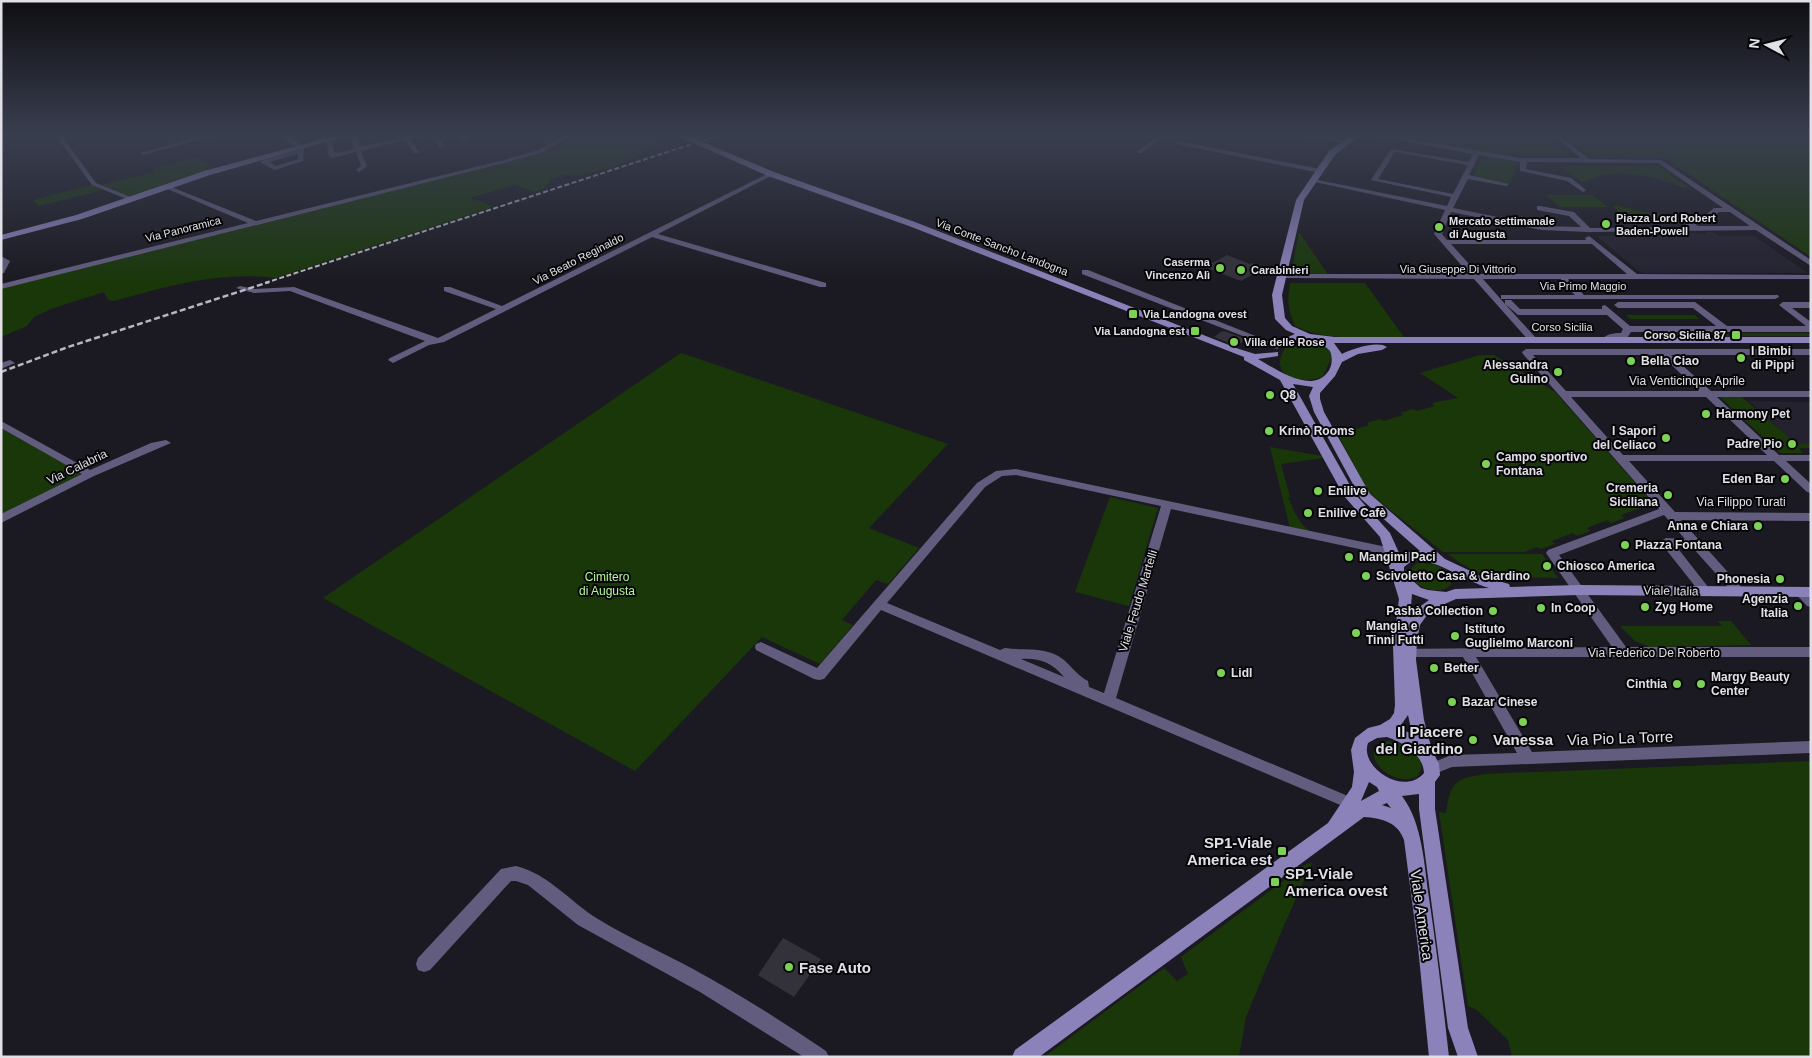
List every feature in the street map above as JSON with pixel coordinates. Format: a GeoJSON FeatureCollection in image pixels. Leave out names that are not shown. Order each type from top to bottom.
{"type":"FeatureCollection","features":[{"type":"Feature","properties":{"kind":"main road"},"geometry":{"type":"LineString","coordinates":[[1,238],[63,222],[177,183]]}},
{"type":"Feature","properties":{"kind":"main road","name":"Via Conte Sancho Landogna"},"geometry":{"type":"LineString","coordinates":[[797,183],[912,224],[1235,351]]}},
{"type":"Feature","properties":{"kind":"main road"},"geometry":{"type":"LineString","coordinates":[[1311,183],[1300,200],[1277,295],[1272,305],[1273,325],[1281,337],[1272,364],[1350,496],[1386,536],[1399,573],[1406,599],[1403,704],[1401,714],[1395,723],[1383,732]]}},
{"type":"Feature","properties":{"kind":"main road"},"geometry":{"type":"LineString","coordinates":[[1277,295],[1280,319],[1283,324],[1333,348],[1338,360],[1329,379],[1315,390],[1313,397],[1323,420],[1365,496],[1456,572],[1461,584],[1450,595],[1420,614],[1404,652],[1424,751]]}},
{"type":"Feature","properties":{"kind":"main road"},"geometry":{"type":"LineString","coordinates":[[1235,351],[1254,356],[1276,348],[1288,338],[1311,337]]}},
{"type":"Feature","properties":{"kind":"main road","name":"Corso Sicilia"},"geometry":{"type":"LineString","coordinates":[[1311,337],[1335,340],[1811,340]]}},
{"type":"Feature","properties":{"kind":"main road","name":"Corso Sicilia"},"geometry":{"type":"LineString","coordinates":[[1338,360],[1355,350],[1391,346],[1616,346],[1809,352]]}},
{"type":"Feature","properties":{"kind":"main road"},"geometry":{"type":"LineString","coordinates":[[1235,351],[1280,376],[1307,384],[1323,383]]}},
{"type":"Feature","properties":{"kind":"main road"},"geometry":{"type":"LineString","coordinates":[[1399,573],[1401,560],[1418,556],[1445,564],[1481,582],[1531,590]]}},
{"type":"Feature","properties":{"kind":"main road"},"geometry":{"type":"LineString","coordinates":[[1399,573],[1416,591],[1426,595],[1531,590]]}},
{"type":"Feature","properties":{"kind":"main road","name":"Viale Italia"},"geometry":{"type":"LineString","coordinates":[[1531,590],[1805,592]]}},
{"type":"Feature","properties":{"kind":"main road"},"geometry":{"type":"LineString","coordinates":[[1022,1057],[1332,830],[1356,803],[1362,774],[1359,756],[1359,746],[1363,738],[1372,733],[1383,732],[1405,737],[1424,751],[1430,760],[1430,776],[1412,789],[1391,788],[1367,769],[1359,756]]}},
{"type":"Feature","properties":{"kind":"main road","name":"Viale America"},"geometry":{"type":"LineString","coordinates":[[1430,776],[1427,809],[1458,1028],[1468,1057]]}},
{"type":"Feature","properties":{"kind":"main road"},"geometry":{"type":"LineString","coordinates":[[1356,803],[1376,800],[1391,788]]}},
{"type":"Feature","properties":{"kind":"main road","name":"Viale America"},"geometry":{"type":"LineString","coordinates":[[1391,788],[1401,808],[1412,840],[1427,947],[1439,1057]]}},
{"type":"Feature","properties":{"kind":"main road"},"geometry":{"type":"LineString","coordinates":[[1356,803],[1389,813],[1408,828]]}},
{"type":"Feature","properties":{"kind":"street"},"geometry":{"type":"LineString","coordinates":[[94,183],[131,199]]}},
{"type":"Feature","properties":{"kind":"street","name":"Via Panoramica"},"geometry":{"type":"LineString","coordinates":[[1,286],[415,183]]}},
{"type":"Feature","properties":{"kind":"street","name":"Via Beato Reginaldo"},"geometry":{"type":"LineString","coordinates":[[393,360],[426,343],[435,341],[503,309],[752,183]]}},
{"type":"Feature","properties":{"kind":"street"},"geometry":{"type":"LineString","coordinates":[[1323,183],[1542,228],[1584,230],[1757,228]]}},
{"type":"Feature","properties":{"kind":"street"},"geometry":{"type":"LineString","coordinates":[[1391,183],[1455,196]]}},
{"type":"Feature","properties":{"kind":"street"},"geometry":{"type":"LineString","coordinates":[[1461,183],[1438,229],[1438,234],[1533,340]]}},
{"type":"Feature","properties":{"kind":"street"},"geometry":{"type":"LineString","coordinates":[[1575,183],[1583,190]]}},
{"type":"Feature","properties":{"kind":"street"},"geometry":{"type":"LineString","coordinates":[[1692,183],[1811,264]]}},
{"type":"Feature","properties":{"kind":"street"},"geometry":{"type":"LineString","coordinates":[[167,187],[254,223]]}},
{"type":"Feature","properties":{"kind":"street"},"geometry":{"type":"LineString","coordinates":[[1540,208],[1571,214],[1594,242],[1635,277]]}},
{"type":"Feature","properties":{"kind":"street"},"geometry":{"type":"LineString","coordinates":[[1696,228],[1687,221],[1708,217],[1717,210],[1731,210]]}},
{"type":"Feature","properties":{"kind":"street"},"geometry":{"type":"LineString","coordinates":[[650,234],[823,285]]}},
{"type":"Feature","properties":{"kind":"street"},"geometry":{"type":"LineString","coordinates":[[1445,242],[1594,242]]}},
{"type":"Feature","properties":{"kind":"street"},"geometry":{"type":"LineString","coordinates":[[1,258],[6,261],[1,271]]}},
{"type":"Feature","properties":{"kind":"street"},"geometry":{"type":"LineString","coordinates":[[1085,272],[1276,348]]}},
{"type":"Feature","properties":{"kind":"street","name":"Via Giuseppe Di Vittorio"},"geometry":{"type":"LineString","coordinates":[[1280,278],[1477,278],[1612,275],[1635,277],[1811,277]]}},
{"type":"Feature","properties":{"kind":"street","name":"Via Giuseppe Di Vittorio"},"geometry":{"type":"LineString","coordinates":[[1477,278],[1618,280],[1635,277]]}},
{"type":"Feature","properties":{"kind":"street","name":"Via Primo Maggio"},"geometry":{"type":"LineString","coordinates":[[1609,312],[1518,312],[1504,297],[1775,297],[1749,277]]}},
{"type":"Feature","properties":{"kind":"street"},"geometry":{"type":"LineString","coordinates":[[1564,280],[1582,297]]}},
{"type":"Feature","properties":{"kind":"street"},"geometry":{"type":"LineString","coordinates":[[240,288],[254,291],[291,288],[435,341]]}},
{"type":"Feature","properties":{"kind":"street"},"geometry":{"type":"LineString","coordinates":[[447,289],[503,309]]}},
{"type":"Feature","properties":{"kind":"street"},"geometry":{"type":"LineString","coordinates":[[1593,297],[1630,329],[1651,340]]}},
{"type":"Feature","properties":{"kind":"street","name":"Via Primo Maggio"},"geometry":{"type":"LineString","coordinates":[[1601,305],[1695,305],[1725,329]]}},
{"type":"Feature","properties":{"kind":"street"},"geometry":{"type":"LineString","coordinates":[[1811,305],[1783,305],[1811,328]]}},
{"type":"Feature","properties":{"kind":"street"},"geometry":{"type":"LineString","coordinates":[[1605,340],[1613,336],[1624,336],[1630,329],[1811,328]]}},
{"type":"Feature","properties":{"kind":"street"},"geometry":{"type":"LineString","coordinates":[[1565,352],[1576,346]]}},
{"type":"Feature","properties":{"kind":"street"},"geometry":{"type":"LineString","coordinates":[[1616,346],[1635,352]]}},
{"type":"Feature","properties":{"kind":"street"},"geometry":{"type":"LineString","coordinates":[[1684,349],[1663,352],[1526,352],[1739,592]]}},
{"type":"Feature","properties":{"kind":"street"},"geometry":{"type":"LineString","coordinates":[[1663,352],[1811,490]]}},
{"type":"Feature","properties":{"kind":"street","name":"Via Venticinque Aprile"},"geometry":{"type":"LineString","coordinates":[[1564,394],[1811,394]]}},
{"type":"Feature","properties":{"kind":"street"},"geometry":{"type":"LineString","coordinates":[[1,424],[90,474]]}},
{"type":"Feature","properties":{"kind":"street","name":"Via Calabria"},"geometry":{"type":"LineString","coordinates":[[1,518],[90,474],[156,445],[166,443]]}},
{"type":"Feature","properties":{"kind":"street"},"geometry":{"type":"LineString","coordinates":[[1621,458],[1811,458]]}},
{"type":"Feature","properties":{"kind":"street"},"geometry":{"type":"LineString","coordinates":[[761,647],[819,675],[980,485],[1000,473],[1016,472],[1392,552]]}},
{"type":"Feature","properties":{"kind":"street","name":"Viale Feudo Martelli"},"geometry":{"type":"LineString","coordinates":[[1110,696],[1167,505]]}},
{"type":"Feature","properties":{"kind":"street"},"geometry":{"type":"LineString","coordinates":[[1622,652],[1552,553],[1670,513]]}},
{"type":"Feature","properties":{"kind":"street","name":"Via Filippo Turati"},"geometry":{"type":"LineString","coordinates":[[1670,513],[1811,516]]}},
{"type":"Feature","properties":{"kind":"street"},"geometry":{"type":"LineString","coordinates":[[1696,542],[1666,542],[1706,592]]}},
{"type":"Feature","properties":{"kind":"street"},"geometry":{"type":"LineString","coordinates":[[1805,592],[1811,603]]}},
{"type":"Feature","properties":{"kind":"street"},"geometry":{"type":"LineString","coordinates":[[881,602],[1004,653],[1013,655],[1042,654],[1053,658],[1081,685],[1356,803]]}},
{"type":"Feature","properties":{"kind":"street"},"geometry":{"type":"LineString","coordinates":[[881,602],[1356,803]]}},
{"type":"Feature","properties":{"kind":"street","name":"Via Federico De Roberto"},"geometry":{"type":"LineString","coordinates":[[1404,652],[1811,652]]}},
{"type":"Feature","properties":{"kind":"street"},"geometry":{"type":"LineString","coordinates":[[1467,653],[1528,758]]}},
{"type":"Feature","properties":{"kind":"street","name":"Via Pio La Torre"},"geometry":{"type":"LineString","coordinates":[[1430,776],[1451,761],[1811,747]]}},
{"type":"Feature","properties":{"kind":"street"},"geometry":{"type":"LineString","coordinates":[[424,964],[507,874],[521,873],[549,892],[586,922],[693,978],[820,1057]]}},
{"type":"Feature","properties":{"kind":"shaded area"},"geometry":{"type":"Polygon","coordinates":[[[1683,232],[1706,234],[1706,232],[1713,232],[1719,236],[1754,236],[1808,273],[1644,273],[1638,271],[1597,236],[1686,235],[1683,232]]]}},
{"type":"Feature","properties":{"kind":"shaded area"},"geometry":{"type":"Polygon","coordinates":[[[1749,401],[1811,402],[1811,448],[1801,448],[1749,401]]]}},
{"type":"Feature","properties":{"kind":"green space"},"geometry":{"type":"Polygon","coordinates":[[[166,183],[130,197],[114,191],[117,188],[101,185],[166,183]]]}},
{"type":"Feature","properties":{"kind":"green space"},"geometry":{"type":"Polygon","coordinates":[[[421,183],[548,183],[545,188],[534,192],[514,185],[469,198],[492,207],[275,278],[254,276],[214,278],[174,285],[114,301],[108,300],[104,292],[51,309],[34,317],[27,326],[1,337],[1,288],[421,183]]]}},
{"type":"Feature","properties":{"kind":"green space"},"geometry":{"type":"Polygon","coordinates":[[[1671,183],[1683,183],[1688,187],[1684,188],[1671,183]]]}},
{"type":"Feature","properties":{"kind":"green space"},"geometry":{"type":"Polygon","coordinates":[[[1702,183],[1811,183],[1811,257],[1702,183]]]}},
{"type":"Feature","properties":{"kind":"green space"},"geometry":{"type":"Polygon","coordinates":[[[91,185],[103,190],[39,206],[33,200],[91,185]]]}},
{"type":"Feature","properties":{"kind":"green space"},"geometry":{"type":"Polygon","coordinates":[[[1546,195],[1592,195],[1608,207],[1560,207],[1546,195]]]}},
{"type":"Feature","properties":{"kind":"green space"},"geometry":{"type":"Polygon","coordinates":[[[1616,205],[1643,212],[1671,214],[1683,224],[1653,222],[1624,216],[1612,206],[1616,205]]]}},
{"type":"Feature","properties":{"kind":"green space"},"geometry":{"type":"Polygon","coordinates":[[[1299,232],[1327,273],[1327,274],[1291,273],[1299,232]]]}},
{"type":"Feature","properties":{"kind":"green space"},"geometry":{"type":"Polygon","coordinates":[[[1290,283],[1365,283],[1404,337],[1334,337],[1295,326],[1289,305],[1290,283]]]}},
{"type":"Feature","properties":{"kind":"green space"},"geometry":{"type":"Polygon","coordinates":[[[1626,315],[1695,315],[1699,319],[1630,319],[1626,315]]]}},
{"type":"Feature","properties":{"kind":"green space"},"geometry":{"type":"Polygon","coordinates":[[[1646,332],[1726,333],[1730,336],[1649,336],[1646,332]]]}},
{"type":"Feature","properties":{"kind":"green space"},"geometry":{"type":"Polygon","coordinates":[[[1730,333],[1811,333],[1811,336],[1734,336],[1730,333]]]}},
{"type":"Feature","properties":{"kind":"green space"},"geometry":{"type":"Polygon","coordinates":[[[1299,340],[1316,342],[1324,345],[1330,351],[1331,359],[1323,376],[1312,380],[1298,380],[1283,371],[1280,360],[1286,346],[1299,340]]]}},
{"type":"Feature","properties":{"kind":"green space","name":"Cimitero di Augusta"},"geometry":{"type":"Polygon","coordinates":[[[681,353],[948,444],[869,528],[919,548],[888,584],[876,580],[842,620],[853,625],[820,664],[762,637],[635,771],[323,598],[681,353]]]}},
{"type":"Feature","properties":{"kind":"green space","name":"Campo sportivo Fontana"},"geometry":{"type":"Polygon","coordinates":[[[1480,355],[1494,355],[1555,392],[1653,503],[1621,515],[1624,518],[1611,523],[1607,520],[1587,528],[1590,531],[1577,536],[1573,533],[1552,541],[1555,544],[1541,549],[1537,547],[1524,552],[1443,552],[1369,493],[1338,435],[1369,425],[1367,423],[1380,419],[1384,421],[1403,415],[1400,413],[1413,409],[1417,411],[1435,406],[1432,403],[1458,398],[1420,373],[1480,355]]]}},
{"type":"Feature","properties":{"kind":"green space"},"geometry":{"type":"Polygon","coordinates":[[[1720,397],[1742,397],[1797,444],[1811,444],[1811,448],[1799,448],[1803,453],[1780,453],[1720,397]]]}},
{"type":"Feature","properties":{"kind":"green space"},"geometry":{"type":"Polygon","coordinates":[[[1,428],[81,473],[80,475],[1,516],[1,428]]]}},
{"type":"Feature","properties":{"kind":"green space"},"geometry":{"type":"Polygon","coordinates":[[[1270,447],[1322,456],[1323,458],[1281,464],[1292,507],[1300,521],[1311,532],[1290,528],[1270,447]]]}},
{"type":"Feature","properties":{"kind":"green space"},"geometry":{"type":"Polygon","coordinates":[[[1110,497],[1158,508],[1129,606],[1075,592],[1110,497]]]}},
{"type":"Feature","properties":{"kind":"green space"},"geometry":{"type":"Polygon","coordinates":[[[1448,554],[1542,554],[1549,564],[1544,564],[1546,568],[1551,568],[1558,578],[1494,578],[1473,570],[1448,554]]]}},
{"type":"Feature","properties":{"kind":"green space"},"geometry":{"type":"Polygon","coordinates":[[[1417,563],[1428,563],[1445,570],[1451,579],[1451,585],[1440,590],[1433,590],[1420,585],[1414,581],[1409,570],[1417,563]]]}},
{"type":"Feature","properties":{"kind":"green space"},"geometry":{"type":"Polygon","coordinates":[[[1718,621],[1731,621],[1751,645],[1650,647],[1635,641],[1620,626],[1722,626],[1718,621]]]}},
{"type":"Feature","properties":{"kind":"green space"},"geometry":{"type":"Polygon","coordinates":[[[1389,741],[1410,748],[1414,752],[1422,766],[1418,776],[1407,779],[1396,778],[1379,766],[1375,759],[1374,751],[1378,745],[1389,741]]]}},
{"type":"Feature","properties":{"kind":"green space"},"geometry":{"type":"Polygon","coordinates":[[[1811,761],[1811,1057],[1512,1057],[1508,1040],[1477,1010],[1468,1006],[1439,812],[1446,813],[1452,788],[1460,780],[1485,774],[1811,761]]]}},
{"type":"Feature","properties":{"kind":"green space"},"geometry":{"type":"Polygon","coordinates":[[[1312,863],[1246,1017],[1239,1057],[1044,1057],[1164,968],[1177,981],[1188,974],[1181,957],[1306,864],[1312,863]]]}},
{"type":"Feature","properties":{"kind":"building","name":"Caserma Vincenzo Alì"},"geometry":{"type":"Polygon","coordinates":[[[1227,255],[1265,268],[1241,281],[1205,267],[1227,255]]]}},
{"type":"Feature","properties":{"kind":"building","name":"Villa delle Rose"},"geometry":{"type":"Polygon","coordinates":[[[1222,331],[1246,339],[1237,346],[1214,337],[1222,331]]]}},
{"type":"Feature","properties":{"kind":"building","name":"Fase Auto"},"geometry":{"type":"Polygon","coordinates":[[[783,938],[821,959],[794,997],[758,975],[783,938]]]}},
{"type":"Feature","properties":{"kind":"railway"},"geometry":{"type":"LineString","coordinates":[[265,283],[571,183]]}},
{"type":"Feature","properties":{"kind":"railway"},"geometry":{"type":"LineString","coordinates":[[1,372],[68,347],[269,282]]}},
{"type":"Feature","properties":{"kind":"place","name":"Piazza Lord Robert Baden-Powell"},"geometry":{"type":"Point","coordinates":[1606,224]}},
{"type":"Feature","properties":{"kind":"place","name":"Mercato settimanale di Augusta"},"geometry":{"type":"Point","coordinates":[1439,227]}},
{"type":"Feature","properties":{"kind":"place","name":"Caserma Vincenzo Alì"},"geometry":{"type":"Point","coordinates":[1220,268]}},
{"type":"Feature","properties":{"kind":"place","name":"Carabinieri"},"geometry":{"type":"Point","coordinates":[1241,270]}},
{"type":"Feature","properties":{"kind":"place","name":"Via Landogna ovest"},"geometry":{"type":"Point","coordinates":[1133,314]}},
{"type":"Feature","properties":{"kind":"place","name":"Via Landogna est"},"geometry":{"type":"Point","coordinates":[1195,331]}},
{"type":"Feature","properties":{"kind":"place","name":"Corso Sicilia 87"},"geometry":{"type":"Point","coordinates":[1736,335]}},
{"type":"Feature","properties":{"kind":"place","name":"Villa delle Rose"},"geometry":{"type":"Point","coordinates":[1234,342]}},
{"type":"Feature","properties":{"kind":"place","name":"I Bimbi di Pippi"},"geometry":{"type":"Point","coordinates":[1741,358]}},
{"type":"Feature","properties":{"kind":"place","name":"Bella Ciao"},"geometry":{"type":"Point","coordinates":[1631,361]}},
{"type":"Feature","properties":{"kind":"place","name":"Alessandra Gulino"},"geometry":{"type":"Point","coordinates":[1558,372]}},
{"type":"Feature","properties":{"kind":"place","name":"Q8"},"geometry":{"type":"Point","coordinates":[1270,395]}},
{"type":"Feature","properties":{"kind":"place","name":"Harmony Pet"},"geometry":{"type":"Point","coordinates":[1706,414]}},
{"type":"Feature","properties":{"kind":"place","name":"Krinò Rooms"},"geometry":{"type":"Point","coordinates":[1269,431]}},
{"type":"Feature","properties":{"kind":"place","name":"I Sapori del Celiaco"},"geometry":{"type":"Point","coordinates":[1666,438]}},
{"type":"Feature","properties":{"kind":"place","name":"Padre Pio"},"geometry":{"type":"Point","coordinates":[1792,444]}},
{"type":"Feature","properties":{"kind":"place","name":"Campo sportivo Fontana"},"geometry":{"type":"Point","coordinates":[1486,464]}},
{"type":"Feature","properties":{"kind":"place","name":"Eden Bar"},"geometry":{"type":"Point","coordinates":[1785,479]}},
{"type":"Feature","properties":{"kind":"place","name":"Enilive"},"geometry":{"type":"Point","coordinates":[1318,491]}},
{"type":"Feature","properties":{"kind":"place","name":"Cremeria Siciliana"},"geometry":{"type":"Point","coordinates":[1668,495]}},
{"type":"Feature","properties":{"kind":"place","name":"Enilive Cafè"},"geometry":{"type":"Point","coordinates":[1308,513]}},
{"type":"Feature","properties":{"kind":"place","name":"Anna e Chiara"},"geometry":{"type":"Point","coordinates":[1758,526]}},
{"type":"Feature","properties":{"kind":"place","name":"Piazza Fontana"},"geometry":{"type":"Point","coordinates":[1625,545]}},
{"type":"Feature","properties":{"kind":"place","name":"Mangimi Paci"},"geometry":{"type":"Point","coordinates":[1349,557]}},
{"type":"Feature","properties":{"kind":"place","name":"Chiosco America"},"geometry":{"type":"Point","coordinates":[1547,566]}},
{"type":"Feature","properties":{"kind":"place","name":"Scivoletto Casa & Giardino"},"geometry":{"type":"Point","coordinates":[1366,576]}},
{"type":"Feature","properties":{"kind":"place","name":"Phonesia"},"geometry":{"type":"Point","coordinates":[1780,579]}},
{"type":"Feature","properties":{"kind":"place","name":"Agenzia Italia"},"geometry":{"type":"Point","coordinates":[1798,606]}},
{"type":"Feature","properties":{"kind":"place","name":"Zyg Home"},"geometry":{"type":"Point","coordinates":[1645,607]}},
{"type":"Feature","properties":{"kind":"place","name":"In Coop"},"geometry":{"type":"Point","coordinates":[1541,608]}},
{"type":"Feature","properties":{"kind":"place","name":"Pashà Collection"},"geometry":{"type":"Point","coordinates":[1493,611]}},
{"type":"Feature","properties":{"kind":"place","name":"Mangia e Tinni Futti"},"geometry":{"type":"Point","coordinates":[1356,633]}},
{"type":"Feature","properties":{"kind":"place","name":"Istituto Guglielmo Marconi"},"geometry":{"type":"Point","coordinates":[1455,636]}},
{"type":"Feature","properties":{"kind":"place","name":"Better"},"geometry":{"type":"Point","coordinates":[1434,668]}},
{"type":"Feature","properties":{"kind":"place","name":"Lidl"},"geometry":{"type":"Point","coordinates":[1221,673]}},
{"type":"Feature","properties":{"kind":"place","name":"Cinthia"},"geometry":{"type":"Point","coordinates":[1677,684]}},
{"type":"Feature","properties":{"kind":"place","name":"Margy Beauty Center"},"geometry":{"type":"Point","coordinates":[1701,684]}},
{"type":"Feature","properties":{"kind":"place","name":"Bazar Cinese"},"geometry":{"type":"Point","coordinates":[1452,702]}},
{"type":"Feature","properties":{"kind":"place","name":"Vanessa"},"geometry":{"type":"Point","coordinates":[1523,722]}},
{"type":"Feature","properties":{"kind":"place","name":"Il Piacere del Giardino"},"geometry":{"type":"Point","coordinates":[1473,740]}},
{"type":"Feature","properties":{"kind":"place","name":"SP1-Viale America est"},"geometry":{"type":"Point","coordinates":[1282,851]}},
{"type":"Feature","properties":{"kind":"place","name":"SP1-Viale America ovest"},"geometry":{"type":"Point","coordinates":[1275,882]}},
{"type":"Feature","properties":{"kind":"place","name":"Fase Auto"},"geometry":{"type":"Point","coordinates":[789,967]}}]}
